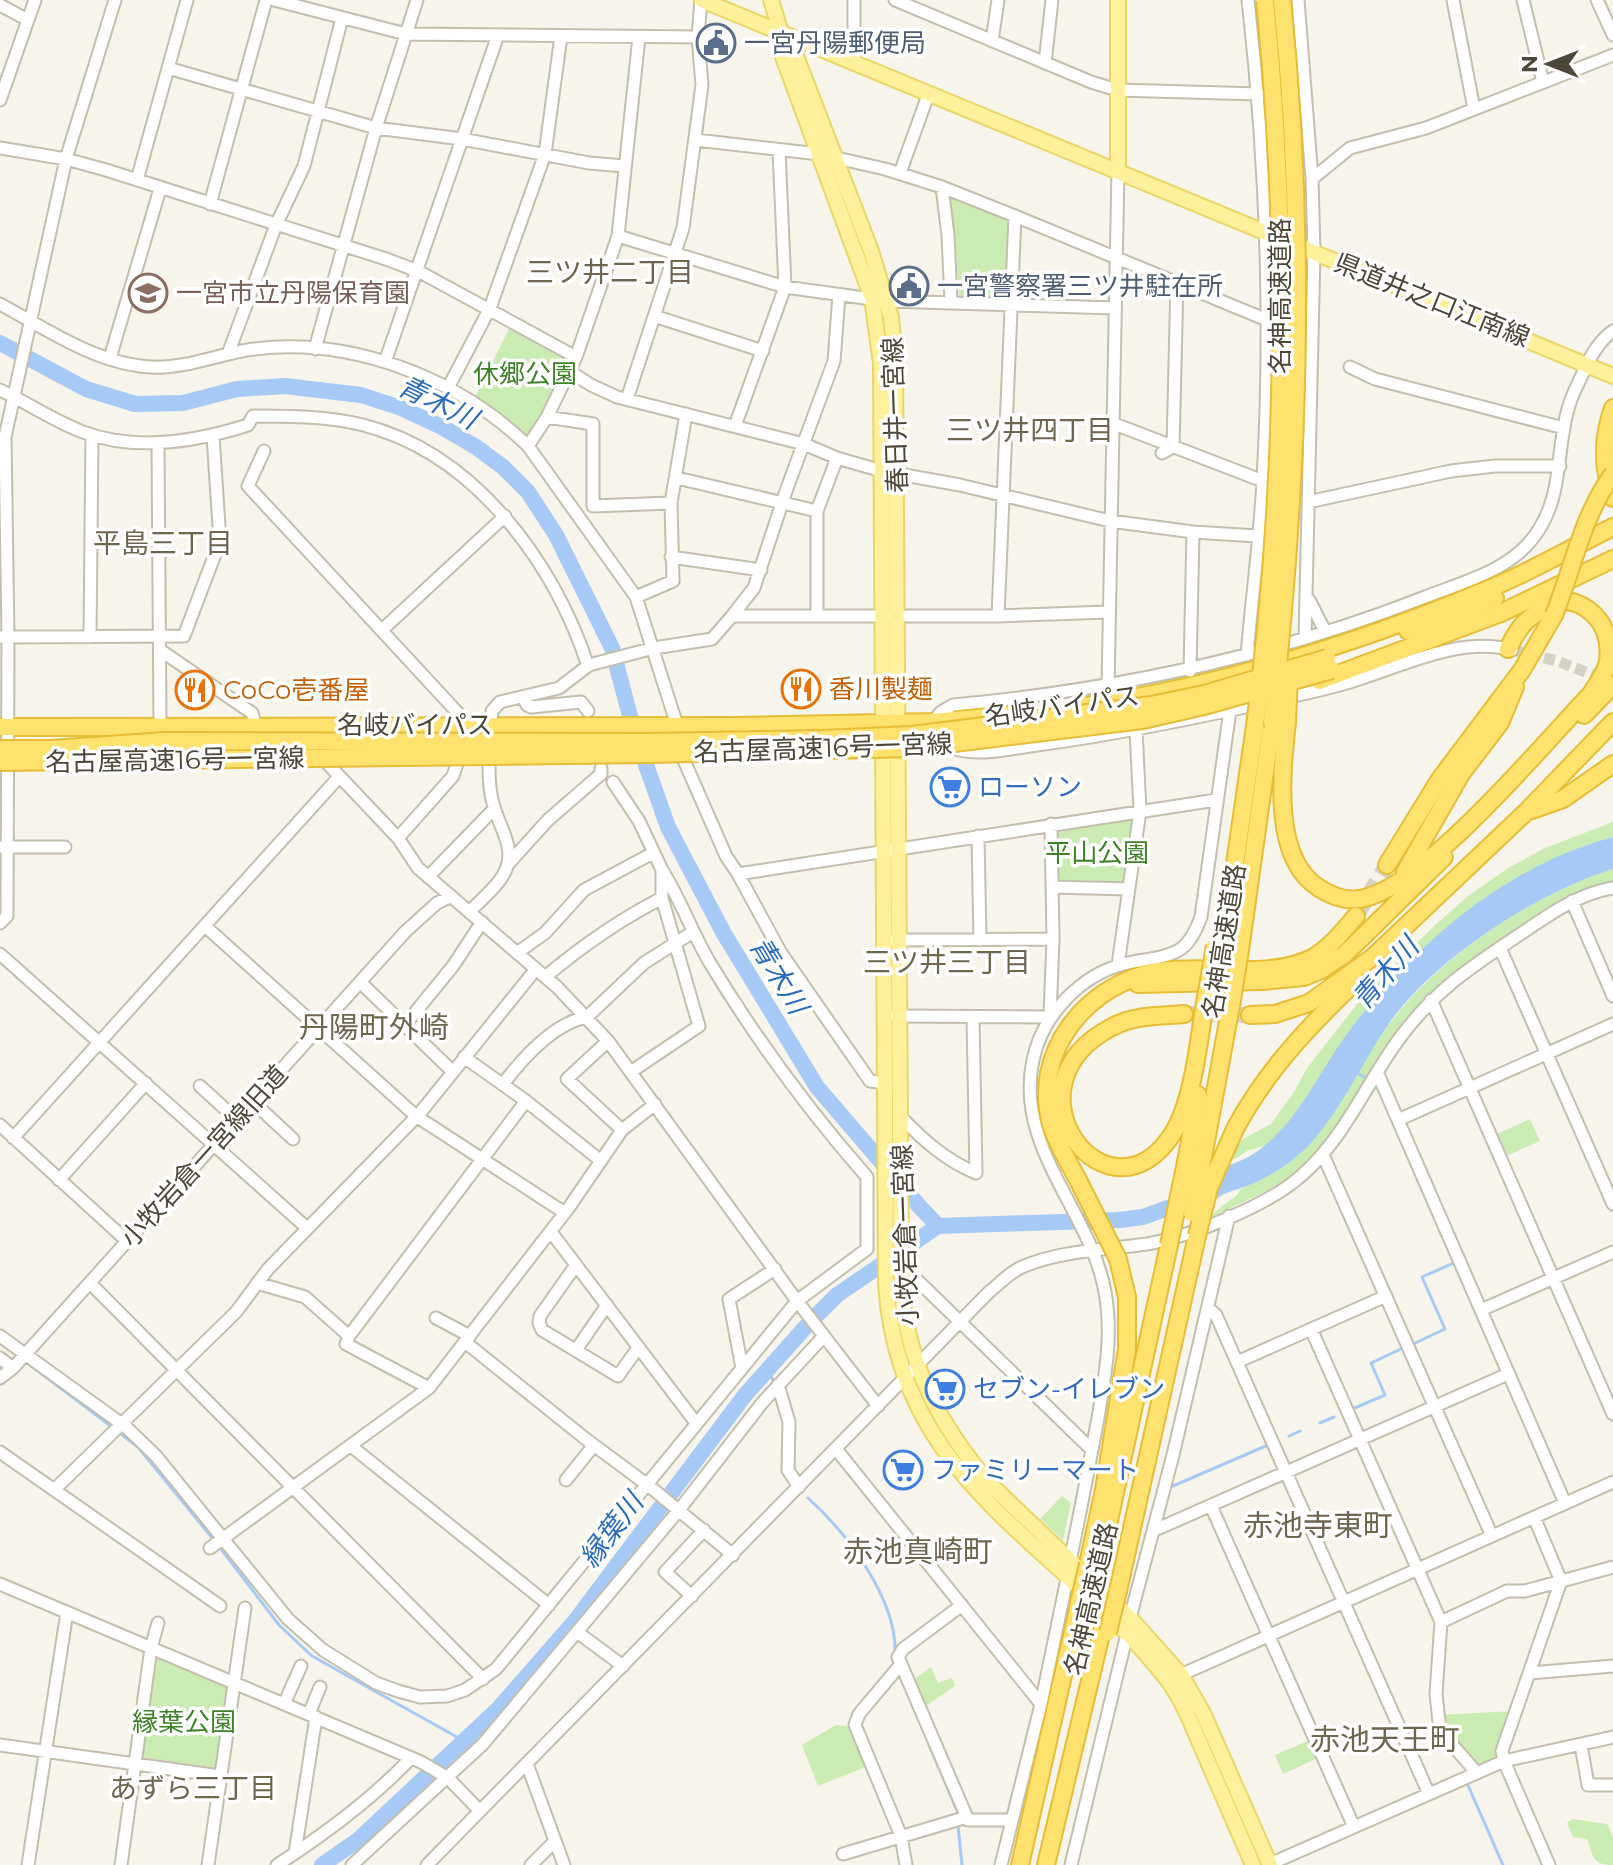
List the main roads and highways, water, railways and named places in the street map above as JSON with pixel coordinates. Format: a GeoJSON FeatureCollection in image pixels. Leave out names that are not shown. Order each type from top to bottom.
{"type":"FeatureCollection","features":[{"type":"Feature","properties":{"kind":"highway","name":"名神高速道路"},"geometry":{"type":"LineString","coordinates":[[1192,1237],[1196,1152],[1244,809],[1271,723],[1266,641],[1276,515],[1281,226],[1276,121],[1265,0]]}},
{"type":"Feature","properties":{"kind":"highway","name":"名神高速道路"},"geometry":{"type":"LineString","coordinates":[[1226,948],[1271,723],[1295,537],[1291,521],[1299,312],[1297,222],[1282,0]]}},
{"type":"Feature","properties":{"kind":"highway"},"geometry":{"type":"LineString","coordinates":[[1613,408],[1604,440],[1605,474],[1613,498]]}},
{"type":"Feature","properties":{"kind":"highway"},"geometry":{"type":"LineString","coordinates":[[1387,865],[1440,779],[1522,670],[1554,615],[1601,489],[1613,474]]}},
{"type":"Feature","properties":{"kind":"highway","name":"名岐バイパス"},"geometry":{"type":"LineString","coordinates":[[2,745],[160,725],[733,726],[891,723],[933,722],[1092,705],[1244,674],[1387,629],[1519,575],[1613,527]]}},
{"type":"Feature","properties":{"kind":"highway","name":"名古屋高速16号一宮線"},"geometry":{"type":"LineString","coordinates":[[2,745],[314,739],[649,742],[821,739],[912,735],[1057,718],[1204,694],[1327,658],[1442,620],[1502,595],[1613,538]]}},
{"type":"Feature","properties":{"kind":"highway","name":"名岐バイパス"},"geometry":{"type":"LineString","coordinates":[[2,745],[326,762],[489,760],[608,763],[952,748],[1166,720],[1325,680],[1446,635],[1572,580],[1613,556]]}},
{"type":"Feature","properties":{"kind":"highway","name":"名古屋高速16号一宮線"},"geometry":{"type":"LineString","coordinates":[[2,745],[843,750],[914,748],[1087,728],[1143,720],[1204,706],[1332,670],[1506,607],[1613,556]]}},
{"type":"Feature","properties":{"kind":"highway"},"geometry":{"type":"LineString","coordinates":[[1271,723],[1284,819],[1290,848],[1300,869],[1313,885],[1343,899],[1361,899],[1379,894],[1409,876],[1480,812],[1590,695],[1609,660],[1607,627],[1599,614],[1587,606],[1560,599],[1526,604],[1493,620],[1446,635]]}},
{"type":"Feature","properties":{"kind":"highway"},"geometry":{"type":"LineString","coordinates":[[1510,649],[1517,631],[1530,616],[1572,601]]}},
{"type":"Feature","properties":{"kind":"highway"},"geometry":{"type":"LineString","coordinates":[[1397,883],[1431,831],[1461,774],[1500,723],[1522,670]]}},
{"type":"Feature","properties":{"kind":"highway"},"geometry":{"type":"LineString","coordinates":[[1545,745],[1560,736],[1613,685]]}},
{"type":"Feature","properties":{"kind":"highway"},"geometry":{"type":"LineString","coordinates":[[1250,1015],[1275,1014],[1309,1003],[1373,957],[1526,812],[1613,722]]}},
{"type":"Feature","properties":{"kind":"highway"},"geometry":{"type":"LineString","coordinates":[[1526,812],[1563,799],[1613,764]]}},
{"type":"Feature","properties":{"kind":"highway"},"geometry":{"type":"LineString","coordinates":[[1116,986],[1283,980],[1304,977],[1321,970],[1345,954],[1439,864],[1480,812]]}},
{"type":"Feature","properties":{"kind":"highway"},"geometry":{"type":"LineString","coordinates":[[1020,1865],[1093,1567],[1127,1349],[1127,1297],[1118,1259],[1052,1126],[1048,1085],[1057,1047],[1068,1025],[1091,1003],[1137,976],[1160,971],[1260,969],[1288,965],[1311,958],[1334,941],[1356,916]]}},
{"type":"Feature","properties":{"kind":"highway"},"geometry":{"type":"LineString","coordinates":[[1053,1865],[1192,1237],[1209,1188],[1235,1129],[1263,1084],[1287,1051],[1363,974],[1373,957]]}},
{"type":"Feature","properties":{"kind":"highway"},"geometry":{"type":"LineString","coordinates":[[1184,1014],[1153,1016],[1113,1026],[1077,1055],[1066,1076],[1061,1098],[1063,1120],[1073,1142],[1087,1156],[1106,1165],[1125,1166],[1145,1161],[1160,1150],[1173,1133],[1185,1108],[1218,998]]}},
{"type":"Feature","properties":{"kind":"highway","name":"名神高速道路"},"geometry":{"type":"LineString","coordinates":[[1093,1567],[1169,1245],[1196,1152]]}},
{"type":"Feature","properties":{"kind":"highway","name":"名神高速道路"},"geometry":{"type":"LineString","coordinates":[[1028,1865],[1083,1609]]}},
{"type":"Feature","properties":{"kind":"highway","name":"名神高速道路"},"geometry":{"type":"LineString","coordinates":[[1046,1865],[1105,1629]]}},
{"type":"Feature","properties":{"kind":"main road"},"geometry":{"type":"LineString","coordinates":[[702,0],[928,95],[1118,170],[1118,0]]}},
{"type":"Feature","properties":{"kind":"main road","name":"春日井一宮線"},"geometry":{"type":"LineString","coordinates":[[771,0],[781,33],[783,57],[819,154],[879,299],[891,317],[898,473],[890,616]]}},
{"type":"Feature","properties":{"kind":"main road","name":"春日井一宮線"},"geometry":{"type":"LineString","coordinates":[[781,33],[796,56],[871,251],[879,299],[891,723]]}},
{"type":"Feature","properties":{"kind":"main road","name":"県道井之口江南線"},"geometry":{"type":"LineString","coordinates":[[1118,170],[1265,234],[1613,376]]}},
{"type":"Feature","properties":{"kind":"main road","name":"小牧岩倉一宮線"},"geometry":{"type":"LineString","coordinates":[[891,723],[901,1274],[911,1373],[920,1413],[955,1467],[979,1495],[1174,1677],[1253,1865]]}},
{"type":"Feature","properties":{"kind":"main road","name":"小牧岩倉一宮線"},"geometry":{"type":"LineString","coordinates":[[894,1016],[887,1083],[896,1121],[886,1283],[892,1329],[911,1373],[971,1463],[1130,1618],[1203,1713],[1270,1865]]}},
{"type":"Feature","properties":{"kind":"water"},"geometry":{"type":"Polygon","coordinates":[[[1613,837],[1613,869],[1553,894],[1522,911],[1491,930],[1434,974],[1390,1022],[1332,1116],[1310,1144],[1271,1174],[1225,1194],[1208,1206],[1204,1174],[1250,1156],[1282,1129],[1355,1023],[1408,963],[1438,935],[1503,886],[1538,866],[1575,849],[1613,837]]]}},
{"type":"Feature","properties":{"kind":"waterway","name":"青木川"},"geometry":{"type":"LineString","coordinates":[[0,343],[86,389],[135,404],[183,403],[237,389],[285,386],[361,395],[401,408],[476,447],[503,467],[528,492],[556,535],[612,648],[634,731],[668,827],[723,932],[817,1087],[920,1207],[938,1226],[1119,1220],[1143,1217],[1187,1201]]}},
{"type":"Feature","properties":{"kind":"waterway"},"geometry":{"type":"LineString","coordinates":[[1355,1072],[1366,1078]]}},
{"type":"Feature","properties":{"kind":"waterway","name":"縁葉川"},"geometry":{"type":"LineString","coordinates":[[322,1865],[358,1840],[498,1709],[575,1621],[745,1395],[810,1322],[837,1295],[938,1226]]}},
{"type":"Feature","properties":{"kind":"waterway"},"geometry":{"type":"LineString","coordinates":[[1411,1345],[1445,1329],[1422,1277],[1456,1262]]}},
{"type":"Feature","properties":{"kind":"waterway"},"geometry":{"type":"LineString","coordinates":[[1350,1410],[1385,1395],[1371,1363],[1403,1348]]}},
{"type":"Feature","properties":{"kind":"waterway"},"geometry":{"type":"LineString","coordinates":[[26,1362],[112,1427]]}},
{"type":"Feature","properties":{"kind":"waterway"},"geometry":{"type":"LineString","coordinates":[[768,1368],[773,1381]]}},
{"type":"Feature","properties":{"kind":"waterway"},"geometry":{"type":"LineString","coordinates":[[1320,1423],[1334,1417]]}},
{"type":"Feature","properties":{"kind":"waterway"},"geometry":{"type":"LineString","coordinates":[[1289,1436],[1300,1431]]}},
{"type":"Feature","properties":{"kind":"waterway"},"geometry":{"type":"LineString","coordinates":[[118,1432],[138,1447],[213,1539]]}},
{"type":"Feature","properties":{"kind":"waterway"},"geometry":{"type":"LineString","coordinates":[[1173,1486],[1268,1445]]}},
{"type":"Feature","properties":{"kind":"waterway"},"geometry":{"type":"LineString","coordinates":[[808,1498],[853,1548],[878,1589],[888,1611],[895,1653]]}},
{"type":"Feature","properties":{"kind":"waterway"},"geometry":{"type":"LineString","coordinates":[[218,1545],[279,1625],[312,1656],[464,1741]]}},
{"type":"Feature","properties":{"kind":"waterway"},"geometry":{"type":"LineString","coordinates":[[899,1673],[958,1813]]}},
{"type":"Feature","properties":{"kind":"waterway"},"geometry":{"type":"LineString","coordinates":[[1467,1783],[1503,1865]]}},
{"type":"Feature","properties":{"kind":"waterway"},"geometry":{"type":"LineString","coordinates":[[958,1826],[962,1865]]}},
{"type":"Feature","properties":{"kind":"tunnel"},"geometry":{"type":"LineString","coordinates":[[1512,650],[1557,661],[1607,680]]}},
{"type":"Feature","properties":{"kind":"tunnel"},"geometry":{"type":"LineString","coordinates":[[1356,916],[1387,865]]}},
{"type":"Feature","properties":{"kind":"tunnel"},"geometry":{"type":"LineString","coordinates":[[1184,1014],[1250,1015]]}},
{"type":"Feature","properties":{"kind":"place","name":"一宮丹陽郵便局"},"geometry":{"type":"Point","coordinates":[716,43]}},
{"type":"Feature","properties":{"kind":"place","name":"一宮警察署三ツ井駐在所"},"geometry":{"type":"Point","coordinates":[909,286]}},
{"type":"Feature","properties":{"kind":"place","name":"一宮市立丹陽保育園"},"geometry":{"type":"Point","coordinates":[148,293]}},
{"type":"Feature","properties":{"kind":"place","name":"香川製麺"},"geometry":{"type":"Point","coordinates":[801,689]}},
{"type":"Feature","properties":{"kind":"place","name":"CoCo壱番屋"},"geometry":{"type":"Point","coordinates":[195,690]}},
{"type":"Feature","properties":{"kind":"place","name":"ローソン"},"geometry":{"type":"Point","coordinates":[950,787]}},
{"type":"Feature","properties":{"kind":"place","name":"セブン-イレブン"},"geometry":{"type":"Point","coordinates":[945,1389]}},
{"type":"Feature","properties":{"kind":"place","name":"ファミリーマート"},"geometry":{"type":"Point","coordinates":[903,1470]}},
{"type":"Feature","properties":{"kind":"district","name":"三ツ井二丁目"},"geometry":{"type":"Point","coordinates":[610,272]}},
{"type":"Feature","properties":{"kind":"district","name":"三ツ井四丁目"},"geometry":{"type":"Point","coordinates":[1030,430]}},
{"type":"Feature","properties":{"kind":"district","name":"平島三丁目"},"geometry":{"type":"Point","coordinates":[163,543]}},
{"type":"Feature","properties":{"kind":"district","name":"三ツ井三丁目"},"geometry":{"type":"Point","coordinates":[947,962]}},
{"type":"Feature","properties":{"kind":"district","name":"丹陽町外崎"},"geometry":{"type":"Point","coordinates":[374,1028]}},
{"type":"Feature","properties":{"kind":"district","name":"赤池寺東町"},"geometry":{"type":"Point","coordinates":[1318,1526]}},
{"type":"Feature","properties":{"kind":"district","name":"赤池真崎町"},"geometry":{"type":"Point","coordinates":[918,1552]}},
{"type":"Feature","properties":{"kind":"district","name":"赤池天王町"},"geometry":{"type":"Point","coordinates":[1385,1740]}},
{"type":"Feature","properties":{"kind":"district","name":"あずら三丁目"},"geometry":{"type":"Point","coordinates":[193,1788]}},
{"type":"Feature","properties":{"kind":"park label","name":"休郷公園"},"geometry":{"type":"Point","coordinates":[525,374]}},
{"type":"Feature","properties":{"kind":"park label","name":"平山公園"},"geometry":{"type":"Point","coordinates":[1097,853]}},
{"type":"Feature","properties":{"kind":"park label","name":"縁葉公園"},"geometry":{"type":"Point","coordinates":[184,1722]}}]}
